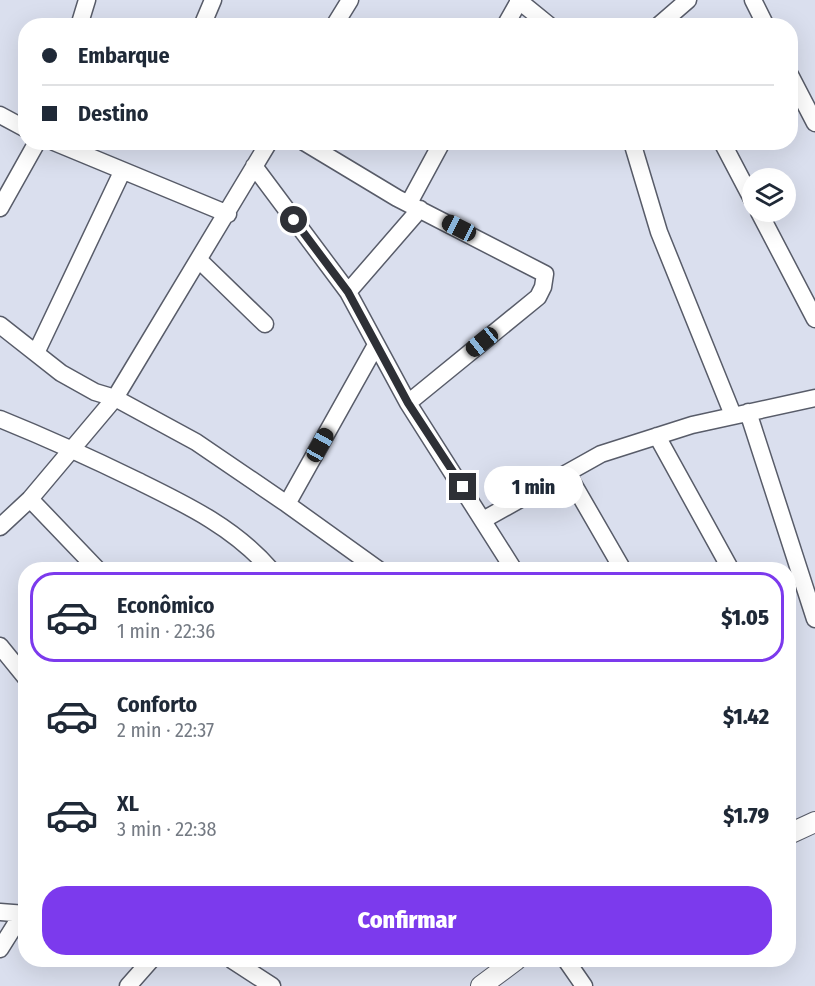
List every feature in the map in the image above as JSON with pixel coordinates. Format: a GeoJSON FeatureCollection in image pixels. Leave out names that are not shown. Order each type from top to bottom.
{"type":"FeatureCollection","features":[{"type":"Feature","properties":{"kind":"street"},"geometry":{"type":"LineString","coordinates":[[81,18],[87,0]]}},
{"type":"Feature","properties":{"kind":"street"},"geometry":{"type":"LineString","coordinates":[[205,18],[213,0]]}},
{"type":"Feature","properties":{"kind":"street"},"geometry":{"type":"LineString","coordinates":[[338,18],[350,0]]}},
{"type":"Feature","properties":{"kind":"street"},"geometry":{"type":"LineString","coordinates":[[509,18],[518,0],[540,18]]}},
{"type":"Feature","properties":{"kind":"street"},"geometry":{"type":"LineString","coordinates":[[667,18],[688,0]]}},
{"type":"Feature","properties":{"kind":"street"},"geometry":{"type":"LineString","coordinates":[[753,0],[762,18]]}},
{"type":"Feature","properties":{"kind":"street"},"geometry":{"type":"LineString","coordinates":[[798,90],[815,123]]}},
{"type":"Feature","properties":{"kind":"street"},"geometry":{"type":"LineString","coordinates":[[0,115],[18,125]]}},
{"type":"Feature","properties":{"kind":"street"},"geometry":{"type":"LineString","coordinates":[[0,208],[33,150]]}},
{"type":"Feature","properties":{"kind":"street"},"geometry":{"type":"LineString","coordinates":[[72,150],[228,214]]}},
{"type":"Feature","properties":{"kind":"street"},"geometry":{"type":"LineString","coordinates":[[0,527],[30,499],[115,399],[200,261],[264,150]]}},
{"type":"Feature","properties":{"kind":"street"},"geometry":{"type":"LineString","coordinates":[[318,150],[414,206],[545,274],[543,287],[538,297],[408,403]]}},
{"type":"Feature","properties":{"kind":"street"},"geometry":{"type":"LineString","coordinates":[[348,292],[414,206],[438,150]]}},
{"type":"Feature","properties":{"kind":"street"},"geometry":{"type":"LineString","coordinates":[[634,150],[659,231],[741,413],[795,562]]}},
{"type":"Feature","properties":{"kind":"street"},"geometry":{"type":"LineString","coordinates":[[726,150],[742,180]]}},
{"type":"Feature","properties":{"kind":"street"},"geometry":{"type":"LineString","coordinates":[[254,166],[348,292],[408,403],[509,562]]}},
{"type":"Feature","properties":{"kind":"street"},"geometry":{"type":"LineString","coordinates":[[36,353],[122,172]]}},
{"type":"Feature","properties":{"kind":"street"},"geometry":{"type":"LineString","coordinates":[[764,222],[815,319]]}},
{"type":"Feature","properties":{"kind":"street"},"geometry":{"type":"LineString","coordinates":[[200,261],[265,324]]}},
{"type":"Feature","properties":{"kind":"street"},"geometry":{"type":"LineString","coordinates":[[0,325],[70,378],[196,442],[368,562]]}},
{"type":"Feature","properties":{"kind":"street"},"geometry":{"type":"LineString","coordinates":[[286,504],[376,345]]}},
{"type":"Feature","properties":{"kind":"street"},"geometry":{"type":"LineString","coordinates":[[483,520],[601,454],[741,413],[815,398]]}},
{"type":"Feature","properties":{"kind":"street"},"geometry":{"type":"LineString","coordinates":[[0,418],[74,449],[196,509],[252,548],[264,562]]}},
{"type":"Feature","properties":{"kind":"street"},"geometry":{"type":"LineString","coordinates":[[657,436],[727,562]]}},
{"type":"Feature","properties":{"kind":"street"},"geometry":{"type":"LineString","coordinates":[[567,473],[618,562]]}},
{"type":"Feature","properties":{"kind":"street"},"geometry":{"type":"LineString","coordinates":[[30,499],[90,562]]}},
{"type":"Feature","properties":{"kind":"street"},"geometry":{"type":"LineString","coordinates":[[796,566],[815,619]]}},
{"type":"Feature","properties":{"kind":"street"},"geometry":{"type":"LineString","coordinates":[[0,646],[18,668]]}},
{"type":"Feature","properties":{"kind":"street"},"geometry":{"type":"LineString","coordinates":[[796,831],[815,822]]}},
{"type":"Feature","properties":{"kind":"street"},"geometry":{"type":"LineString","coordinates":[[0,912],[18,914]]}},
{"type":"Feature","properties":{"kind":"street"},"geometry":{"type":"LineString","coordinates":[[0,949],[18,923]]}},
{"type":"Feature","properties":{"kind":"street"},"geometry":{"type":"LineString","coordinates":[[128,986],[145,967]]}},
{"type":"Feature","properties":{"kind":"street"},"geometry":{"type":"LineString","coordinates":[[243,967],[272,986]]}},
{"type":"Feature","properties":{"kind":"street"},"geometry":{"type":"LineString","coordinates":[[481,986],[507,967]]}},
{"type":"Feature","properties":{"kind":"street"},"geometry":{"type":"LineString","coordinates":[[571,967],[584,986]]}},
{"type":"Feature","properties":{"kind":"route"},"geometry":{"type":"LineString","coordinates":[[294,220],[348,292],[408,403],[463,487]]}}]}
